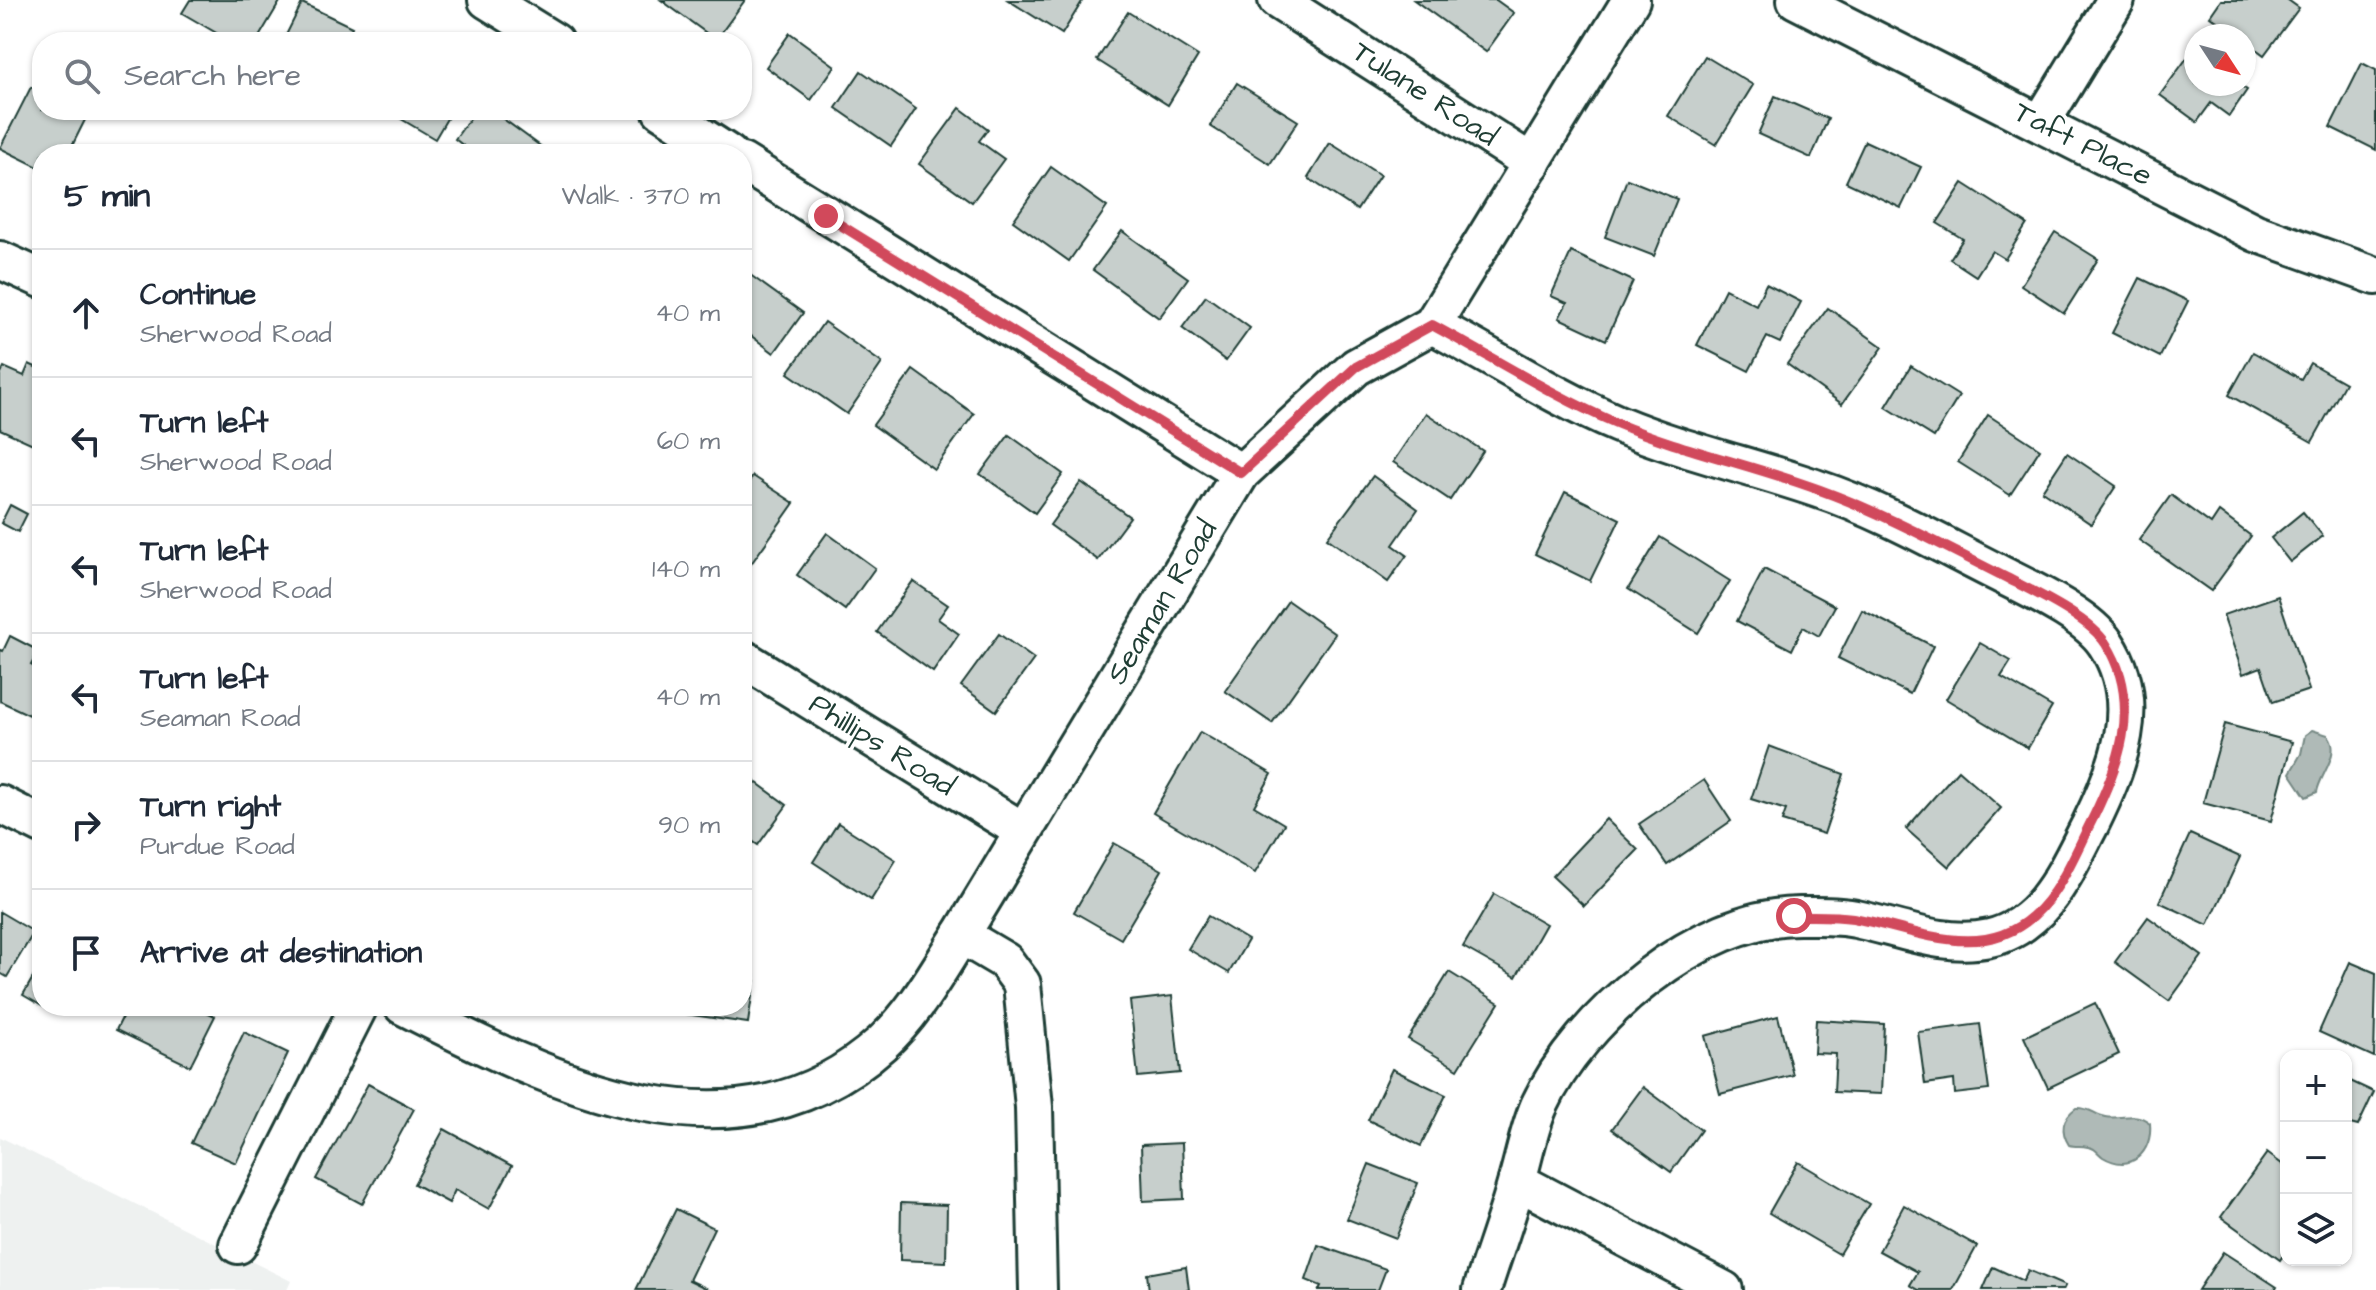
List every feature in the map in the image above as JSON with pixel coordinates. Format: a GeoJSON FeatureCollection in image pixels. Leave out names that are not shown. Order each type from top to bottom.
{"type":"FeatureCollection","features":[{"type":"Feature","properties":{"kind":"street"},"geometry":{"type":"LineString","coordinates":[[487,0],[539,32]]}},
{"type":"Feature","properties":{"kind":"street","name":"Tulane Road"},"geometry":{"type":"LineString","coordinates":[[1277,0],[1532,163]]}},
{"type":"Feature","properties":{"kind":"street","name":"Seaman Road"},"geometry":{"type":"LineString","coordinates":[[423,1016],[493,1052],[589,1091],[657,1106],[726,1110],[786,1100],[852,1066],[884,1042],[917,1004],[961,935],[1241,473],[1356,367],[1432,325],[1631,0]]}},
{"type":"Feature","properties":{"kind":"street","name":"Taft Place"},"geometry":{"type":"LineString","coordinates":[[1796,0],[2256,233],[2376,276]]}},
{"type":"Feature","properties":{"kind":"street"},"geometry":{"type":"LineString","coordinates":[[2041,123],[2116,0]]}},
{"type":"Feature","properties":{"kind":"street"},"geometry":{"type":"LineString","coordinates":[[676,120],[714,144]]}},
{"type":"Feature","properties":{"kind":"street"},"geometry":{"type":"LineString","coordinates":[[752,168],[1241,473]]}},
{"type":"Feature","properties":{"kind":"street"},"geometry":{"type":"LineString","coordinates":[[0,260],[32,274]]}},
{"type":"Feature","properties":{"kind":"street"},"geometry":{"type":"LineString","coordinates":[[1432,325],[1613,422],[1691,452],[1819,489],[1883,515],[2029,589],[2067,611],[2104,640],[2121,673],[2127,703],[2125,734],[2108,789],[2062,880],[2032,917],[1992,938],[1943,941],[1851,917],[1794,916],[1760,922],[1689,947],[1645,977],[1581,1041],[1540,1102],[1482,1290]]}},
{"type":"Feature","properties":{"kind":"street","name":"Phillips Road"},"geometry":{"type":"LineString","coordinates":[[752,664],[1023,831]]}},
{"type":"Feature","properties":{"kind":"street"},"geometry":{"type":"LineString","coordinates":[[0,804],[32,820]]}},
{"type":"Feature","properties":{"kind":"street"},"geometry":{"type":"LineString","coordinates":[[961,935],[1005,961],[1022,984],[1034,1107],[1038,1290]]}},
{"type":"Feature","properties":{"kind":"street"},"geometry":{"type":"LineString","coordinates":[[238,1245],[354,1016]]}},
{"type":"Feature","properties":{"kind":"street"},"geometry":{"type":"LineString","coordinates":[[1517,1181],[1724,1290]]}},
{"type":"Feature","properties":{"kind":"shaded area"},"geometry":{"type":"Polygon","coordinates":[[[2312,730],[2328,735],[2333,749],[2317,792],[2306,797],[2290,773],[2301,754],[2305,735],[2312,730]]]}},
{"type":"Feature","properties":{"kind":"shaded area"},"geometry":{"type":"Polygon","coordinates":[[[2076,1108],[2112,1118],[2134,1116],[2144,1119],[2150,1123],[2150,1133],[2144,1151],[2123,1163],[2113,1162],[2091,1148],[2069,1145],[2064,1135],[2064,1125],[2076,1108]]]}},
{"type":"Feature","properties":{"kind":"shaded area"},"geometry":{"type":"Polygon","coordinates":[[[0,1137],[291,1281],[287,1290],[0,1290],[0,1137]]]}},
{"type":"Feature","properties":{"kind":"building"},"geometry":{"type":"Polygon","coordinates":[[[190,0],[281,0],[262,32],[215,32],[182,13],[190,0]]]}},
{"type":"Feature","properties":{"kind":"building"},"geometry":{"type":"Polygon","coordinates":[[[661,0],[745,0],[722,32],[705,32],[661,0]]]}},
{"type":"Feature","properties":{"kind":"building"},"geometry":{"type":"Polygon","coordinates":[[[1008,0],[1083,0],[1062,34],[1008,0]]]}},
{"type":"Feature","properties":{"kind":"building"},"geometry":{"type":"Polygon","coordinates":[[[1414,0],[1496,0],[1514,13],[1486,52],[1414,0]]]}},
{"type":"Feature","properties":{"kind":"building"},"geometry":{"type":"Polygon","coordinates":[[[2221,0],[2288,0],[2299,8],[2264,55],[2256,49],[2256,24],[2221,24],[2210,16],[2221,0]]]}},
{"type":"Feature","properties":{"kind":"building"},"geometry":{"type":"Polygon","coordinates":[[[302,3],[352,27],[350,32],[288,32],[302,3]]]}},
{"type":"Feature","properties":{"kind":"building"},"geometry":{"type":"Polygon","coordinates":[[[1128,12],[1198,56],[1168,105],[1097,60],[1128,12]]]}},
{"type":"Feature","properties":{"kind":"building"},"geometry":{"type":"Polygon","coordinates":[[[790,33],[835,66],[811,100],[766,67],[790,33]]]}},
{"type":"Feature","properties":{"kind":"building"},"geometry":{"type":"Polygon","coordinates":[[[1705,56],[1753,85],[1716,145],[1668,116],[1705,56]]]}},
{"type":"Feature","properties":{"kind":"building"},"geometry":{"type":"Polygon","coordinates":[[[2184,62],[2184,96],[2243,96],[2229,116],[2211,103],[2197,122],[2160,95],[2184,62]]]}},
{"type":"Feature","properties":{"kind":"building"},"geometry":{"type":"Polygon","coordinates":[[[2362,63],[2376,70],[2376,150],[2330,127],[2362,63]]]}},
{"type":"Feature","properties":{"kind":"building"},"geometry":{"type":"Polygon","coordinates":[[[861,71],[916,109],[891,146],[836,108],[861,71]]]}},
{"type":"Feature","properties":{"kind":"building"},"geometry":{"type":"Polygon","coordinates":[[[1237,83],[1298,121],[1270,164],[1210,126],[1237,83]]]}},
{"type":"Feature","properties":{"kind":"building"},"geometry":{"type":"Polygon","coordinates":[[[31,87],[32,120],[85,120],[73,144],[32,144],[32,164],[0,148],[31,87]]]}},
{"type":"Feature","properties":{"kind":"building"},"geometry":{"type":"Polygon","coordinates":[[[1775,96],[1828,119],[1811,158],[1758,134],[1775,96]]]}},
{"type":"Feature","properties":{"kind":"building"},"geometry":{"type":"Polygon","coordinates":[[[960,108],[988,129],[979,141],[1004,159],[972,202],[919,164],[960,108]]]}},
{"type":"Feature","properties":{"kind":"building"},"geometry":{"type":"Polygon","coordinates":[[[403,120],[446,120],[435,139],[403,120]]]}},
{"type":"Feature","properties":{"kind":"building"},"geometry":{"type":"Polygon","coordinates":[[[469,120],[505,120],[538,144],[461,144],[455,139],[469,120]]]}},
{"type":"Feature","properties":{"kind":"building"},"geometry":{"type":"Polygon","coordinates":[[[1865,141],[1921,167],[1901,208],[1846,182],[1865,141]]]}},
{"type":"Feature","properties":{"kind":"building"},"geometry":{"type":"Polygon","coordinates":[[[1330,143],[1380,175],[1357,210],[1308,178],[1330,143]]]}},
{"type":"Feature","properties":{"kind":"building"},"geometry":{"type":"Polygon","coordinates":[[[1051,167],[1107,207],[1069,261],[1013,221],[1051,167]]]}},
{"type":"Feature","properties":{"kind":"building"},"geometry":{"type":"Polygon","coordinates":[[[1627,179],[1677,199],[1654,256],[1605,237],[1627,179]]]}},
{"type":"Feature","properties":{"kind":"building"},"geometry":{"type":"Polygon","coordinates":[[[1963,183],[2027,224],[2005,259],[1992,251],[1976,276],[1950,259],[1963,239],[1937,223],[1963,183]]]}},
{"type":"Feature","properties":{"kind":"building"},"geometry":{"type":"Polygon","coordinates":[[[1122,231],[1188,278],[1159,318],[1093,270],[1122,231]]]}},
{"type":"Feature","properties":{"kind":"building"},"geometry":{"type":"Polygon","coordinates":[[[2055,232],[2098,259],[2064,313],[2021,285],[2055,232]]]}},
{"type":"Feature","properties":{"kind":"building"},"geometry":{"type":"Polygon","coordinates":[[[1571,252],[1633,281],[1606,340],[1559,318],[1567,303],[1551,296],[1571,252]]]}},
{"type":"Feature","properties":{"kind":"building"},"geometry":{"type":"Polygon","coordinates":[[[752,276],[803,313],[774,353],[752,336],[752,276]]]}},
{"type":"Feature","properties":{"kind":"building"},"geometry":{"type":"Polygon","coordinates":[[[2140,278],[2188,301],[2160,357],[2112,333],[2140,278]]]}},
{"type":"Feature","properties":{"kind":"building"},"geometry":{"type":"Polygon","coordinates":[[[1766,284],[1801,302],[1780,343],[1767,337],[1749,371],[1697,345],[1725,289],[1756,305],[1766,284]]]}},
{"type":"Feature","properties":{"kind":"building"},"geometry":{"type":"Polygon","coordinates":[[[1206,296],[1250,328],[1226,361],[1182,328],[1206,296]]]}},
{"type":"Feature","properties":{"kind":"building"},"geometry":{"type":"Polygon","coordinates":[[[1828,308],[1883,347],[1842,404],[1787,364],[1828,308]]]}},
{"type":"Feature","properties":{"kind":"building"},"geometry":{"type":"Polygon","coordinates":[[[824,322],[882,363],[847,414],[788,373],[824,322]]]}},
{"type":"Feature","properties":{"kind":"building"},"geometry":{"type":"Polygon","coordinates":[[[2253,352],[2301,379],[2310,363],[2345,383],[2312,442],[2229,395],[2253,352]]]}},
{"type":"Feature","properties":{"kind":"building"},"geometry":{"type":"Polygon","coordinates":[[[29,364],[32,365],[32,444],[0,429],[0,375],[4,367],[24,376],[29,364]]]}},
{"type":"Feature","properties":{"kind":"building"},"geometry":{"type":"Polygon","coordinates":[[[1911,366],[1959,396],[1934,437],[1886,407],[1911,366]]]}},
{"type":"Feature","properties":{"kind":"building"},"geometry":{"type":"Polygon","coordinates":[[[913,370],[974,414],[934,469],[873,425],[913,370]]]}},
{"type":"Feature","properties":{"kind":"building"},"geometry":{"type":"Polygon","coordinates":[[[1426,413],[1483,451],[1450,500],[1393,462],[1426,413]]]}},
{"type":"Feature","properties":{"kind":"building"},"geometry":{"type":"Polygon","coordinates":[[[1988,415],[2040,449],[2010,495],[1958,462],[1988,415]]]}},
{"type":"Feature","properties":{"kind":"building"},"geometry":{"type":"Polygon","coordinates":[[[1009,435],[1063,474],[1035,513],[980,474],[1009,435]]]}},
{"type":"Feature","properties":{"kind":"building"},"geometry":{"type":"Polygon","coordinates":[[[2067,453],[2116,486],[2091,524],[2042,491],[2067,453]]]}},
{"type":"Feature","properties":{"kind":"building"},"geometry":{"type":"Polygon","coordinates":[[[1373,476],[1418,509],[1393,545],[1407,555],[1388,582],[1327,538],[1373,476]]]}},
{"type":"Feature","properties":{"kind":"building"},"geometry":{"type":"Polygon","coordinates":[[[752,477],[794,503],[752,563],[752,477]]]}},
{"type":"Feature","properties":{"kind":"building"},"geometry":{"type":"Polygon","coordinates":[[[1081,482],[1130,517],[1098,560],[1050,525],[1081,482]]]}},
{"type":"Feature","properties":{"kind":"building"},"geometry":{"type":"Polygon","coordinates":[[[1565,492],[1620,519],[1590,581],[1535,554],[1565,492]]]}},
{"type":"Feature","properties":{"kind":"building"},"geometry":{"type":"Polygon","coordinates":[[[2171,495],[2211,524],[2219,512],[2251,536],[2211,591],[2139,540],[2171,495]]]}},
{"type":"Feature","properties":{"kind":"building"},"geometry":{"type":"Polygon","coordinates":[[[10,505],[27,514],[18,532],[1,523],[10,505]]]}},
{"type":"Feature","properties":{"kind":"building"},"geometry":{"type":"Polygon","coordinates":[[[2303,512],[2323,536],[2290,562],[2271,538],[2303,512]]]}},
{"type":"Feature","properties":{"kind":"building"},"geometry":{"type":"Polygon","coordinates":[[[827,533],[875,568],[845,610],[797,575],[827,533]]]}},
{"type":"Feature","properties":{"kind":"building"},"geometry":{"type":"Polygon","coordinates":[[[1660,537],[1730,581],[1698,633],[1628,589],[1660,537]]]}},
{"type":"Feature","properties":{"kind":"building"},"geometry":{"type":"Polygon","coordinates":[[[1764,569],[1835,606],[1819,636],[1803,627],[1792,650],[1737,621],[1764,569]]]}},
{"type":"Feature","properties":{"kind":"building"},"geometry":{"type":"Polygon","coordinates":[[[913,581],[948,605],[938,619],[959,634],[933,672],[877,632],[913,581]]]}},
{"type":"Feature","properties":{"kind":"building"},"geometry":{"type":"Polygon","coordinates":[[[2278,596],[2309,690],[2273,702],[2261,667],[2243,674],[2223,615],[2278,596]]]}},
{"type":"Feature","properties":{"kind":"building"},"geometry":{"type":"Polygon","coordinates":[[[1288,601],[1335,634],[1272,723],[1225,691],[1288,601]]]}},
{"type":"Feature","properties":{"kind":"building"},"geometry":{"type":"Polygon","coordinates":[[[1862,610],[1933,646],[1910,694],[1838,658],[1862,610]]]}},
{"type":"Feature","properties":{"kind":"building"},"geometry":{"type":"Polygon","coordinates":[[[999,634],[1034,659],[996,711],[961,686],[999,634]]]}},
{"type":"Feature","properties":{"kind":"building"},"geometry":{"type":"Polygon","coordinates":[[[10,636],[32,647],[32,716],[0,701],[0,650],[3,651],[10,636]]]}},
{"type":"Feature","properties":{"kind":"building"},"geometry":{"type":"Polygon","coordinates":[[[1980,643],[2011,661],[2001,677],[2052,707],[2028,748],[1946,699],[1980,643]]]}},
{"type":"Feature","properties":{"kind":"building"},"geometry":{"type":"Polygon","coordinates":[[[2225,724],[2292,742],[2271,821],[2203,803],[2225,724]]]}},
{"type":"Feature","properties":{"kind":"building"},"geometry":{"type":"Polygon","coordinates":[[[1200,732],[1272,774],[1254,806],[1284,824],[1255,873],[1153,813],[1200,732]]]}},
{"type":"Feature","properties":{"kind":"building"},"geometry":{"type":"Polygon","coordinates":[[[1769,746],[1844,774],[1824,834],[1782,821],[1786,810],[1751,799],[1769,746]]]}},
{"type":"Feature","properties":{"kind":"building"},"geometry":{"type":"Polygon","coordinates":[[[1958,770],[2001,808],[1949,867],[1906,829],[1958,770]]]}},
{"type":"Feature","properties":{"kind":"building"},"geometry":{"type":"Polygon","coordinates":[[[752,779],[787,805],[758,845],[752,841],[752,779]]]}},
{"type":"Feature","properties":{"kind":"building"},"geometry":{"type":"Polygon","coordinates":[[[1704,780],[1731,821],[1667,865],[1639,824],[1704,780]]]}},
{"type":"Feature","properties":{"kind":"building"},"geometry":{"type":"Polygon","coordinates":[[[1606,819],[1638,850],[1584,906],[1552,876],[1606,819]]]}},
{"type":"Feature","properties":{"kind":"building"},"geometry":{"type":"Polygon","coordinates":[[[838,823],[896,860],[871,900],[813,862],[838,823]]]}},
{"type":"Feature","properties":{"kind":"building"},"geometry":{"type":"Polygon","coordinates":[[[2190,834],[2240,857],[2208,925],[2159,902],[2190,834]]]}},
{"type":"Feature","properties":{"kind":"building"},"geometry":{"type":"Polygon","coordinates":[[[1114,843],[1162,870],[1121,939],[1074,912],[1114,843]]]}},
{"type":"Feature","properties":{"kind":"building"},"geometry":{"type":"Polygon","coordinates":[[[1494,894],[1546,924],[1516,977],[1463,947],[1494,894]]]}},
{"type":"Feature","properties":{"kind":"building"},"geometry":{"type":"Polygon","coordinates":[[[0,912],[32,931],[32,935],[7,977],[0,973],[0,912]]]}},
{"type":"Feature","properties":{"kind":"building"},"geometry":{"type":"Polygon","coordinates":[[[1208,916],[1248,940],[1229,973],[1188,949],[1208,916]]]}},
{"type":"Feature","properties":{"kind":"building"},"geometry":{"type":"Polygon","coordinates":[[[2148,917],[2202,956],[2169,1001],[2115,962],[2148,917]]]}},
{"type":"Feature","properties":{"kind":"building"},"geometry":{"type":"Polygon","coordinates":[[[2350,962],[2376,973],[2374,1057],[2319,1032],[2350,962]]]}},
{"type":"Feature","properties":{"kind":"building"},"geometry":{"type":"Polygon","coordinates":[[[1449,972],[1499,1003],[1458,1069],[1408,1039],[1449,972]]]}},
{"type":"Feature","properties":{"kind":"building"},"geometry":{"type":"Polygon","coordinates":[[[32,979],[32,1000],[23,995],[32,979]]]}},
{"type":"Feature","properties":{"kind":"building"},"geometry":{"type":"Polygon","coordinates":[[[1172,996],[1180,1073],[1138,1077],[1130,1001],[1172,996]]]}},
{"type":"Feature","properties":{"kind":"building"},"geometry":{"type":"Polygon","coordinates":[[[2095,1003],[2119,1054],[2048,1088],[2024,1037],[2095,1003]]]}},
{"type":"Feature","properties":{"kind":"building"},"geometry":{"type":"Polygon","coordinates":[[[123,1016],[215,1016],[190,1066],[116,1030],[123,1016]]]}},
{"type":"Feature","properties":{"kind":"building"},"geometry":{"type":"Polygon","coordinates":[[[699,1016],[749,1016],[748,1023],[699,1016]]]}},
{"type":"Feature","properties":{"kind":"building"},"geometry":{"type":"Polygon","coordinates":[[[1778,1016],[1793,1075],[1720,1094],[1705,1036],[1778,1016]]]}},
{"type":"Feature","properties":{"kind":"building"},"geometry":{"type":"Polygon","coordinates":[[[1816,1020],[1884,1024],[1881,1094],[1834,1092],[1836,1054],[1814,1053],[1816,1020]]]}},
{"type":"Feature","properties":{"kind":"building"},"geometry":{"type":"Polygon","coordinates":[[[1980,1024],[1989,1090],[1955,1094],[1954,1080],[1925,1084],[1918,1032],[1980,1024]]]}},
{"type":"Feature","properties":{"kind":"building"},"geometry":{"type":"Polygon","coordinates":[[[244,1032],[288,1053],[236,1163],[191,1143],[244,1032]]]}},
{"type":"Feature","properties":{"kind":"building"},"geometry":{"type":"Polygon","coordinates":[[[1392,1069],[1446,1095],[1421,1146],[1368,1120],[1392,1069]]]}},
{"type":"Feature","properties":{"kind":"building"},"geometry":{"type":"Polygon","coordinates":[[[2352,1082],[2374,1092],[2358,1126],[2352,1124],[2352,1082]]]}},
{"type":"Feature","properties":{"kind":"building"},"geometry":{"type":"Polygon","coordinates":[[[368,1084],[414,1109],[362,1204],[316,1179],[368,1084]]]}},
{"type":"Feature","properties":{"kind":"building"},"geometry":{"type":"Polygon","coordinates":[[[1643,1087],[1701,1130],[1671,1172],[1612,1129],[1643,1087]]]}},
{"type":"Feature","properties":{"kind":"building"},"geometry":{"type":"Polygon","coordinates":[[[444,1129],[512,1166],[489,1209],[455,1190],[449,1203],[414,1184],[444,1129]]]}},
{"type":"Feature","properties":{"kind":"building"},"geometry":{"type":"Polygon","coordinates":[[[1182,1143],[1184,1199],[1143,1201],[1141,1145],[1182,1143]]]}},
{"type":"Feature","properties":{"kind":"building"},"geometry":{"type":"Polygon","coordinates":[[[2267,1153],[2280,1163],[2280,1260],[2221,1217],[2267,1153]]]}},
{"type":"Feature","properties":{"kind":"building"},"geometry":{"type":"Polygon","coordinates":[[[1798,1162],[1869,1204],[1839,1254],[1769,1213],[1798,1162]]]}},
{"type":"Feature","properties":{"kind":"building"},"geometry":{"type":"Polygon","coordinates":[[[1369,1164],[1418,1183],[1396,1238],[1347,1219],[1369,1164]]]}},
{"type":"Feature","properties":{"kind":"building"},"geometry":{"type":"Polygon","coordinates":[[[901,1203],[947,1205],[946,1262],[900,1260],[901,1203]]]}},
{"type":"Feature","properties":{"kind":"building"},"geometry":{"type":"Polygon","coordinates":[[[1904,1205],[1977,1246],[1953,1290],[1919,1290],[1910,1285],[1918,1272],[1879,1251],[1904,1205]]]}},
{"type":"Feature","properties":{"kind":"building"},"geometry":{"type":"Polygon","coordinates":[[[676,1209],[714,1228],[689,1280],[710,1290],[636,1290],[676,1209]]]}},
{"type":"Feature","properties":{"kind":"building"},"geometry":{"type":"Polygon","coordinates":[[[1318,1245],[1386,1269],[1378,1290],[1319,1290],[1321,1286],[1306,1280],[1318,1245]]]}},
{"type":"Feature","properties":{"kind":"building"},"geometry":{"type":"Polygon","coordinates":[[[2223,1252],[2277,1287],[2275,1290],[2198,1290],[2223,1252]]]}},
{"type":"Feature","properties":{"kind":"building"},"geometry":{"type":"Polygon","coordinates":[[[1186,1267],[1189,1290],[1149,1290],[1147,1274],[1186,1267]]]}},
{"type":"Feature","properties":{"kind":"building"},"geometry":{"type":"Polygon","coordinates":[[[1993,1267],[2023,1281],[2028,1270],[2065,1286],[2063,1290],[1983,1290],[1993,1267]]]}},
{"type":"Feature","properties":{"kind":"route"},"geometry":{"type":"LineString","coordinates":[[826,216],[1241,473],[1356,367],[1432,325],[1613,422],[1691,452],[1819,489],[1883,515],[2029,589],[2067,611],[2104,640],[2121,673],[2127,703],[2125,734],[2108,789],[2062,880],[2032,917],[1992,938],[1943,941],[1851,917],[1794,916]]}}]}
